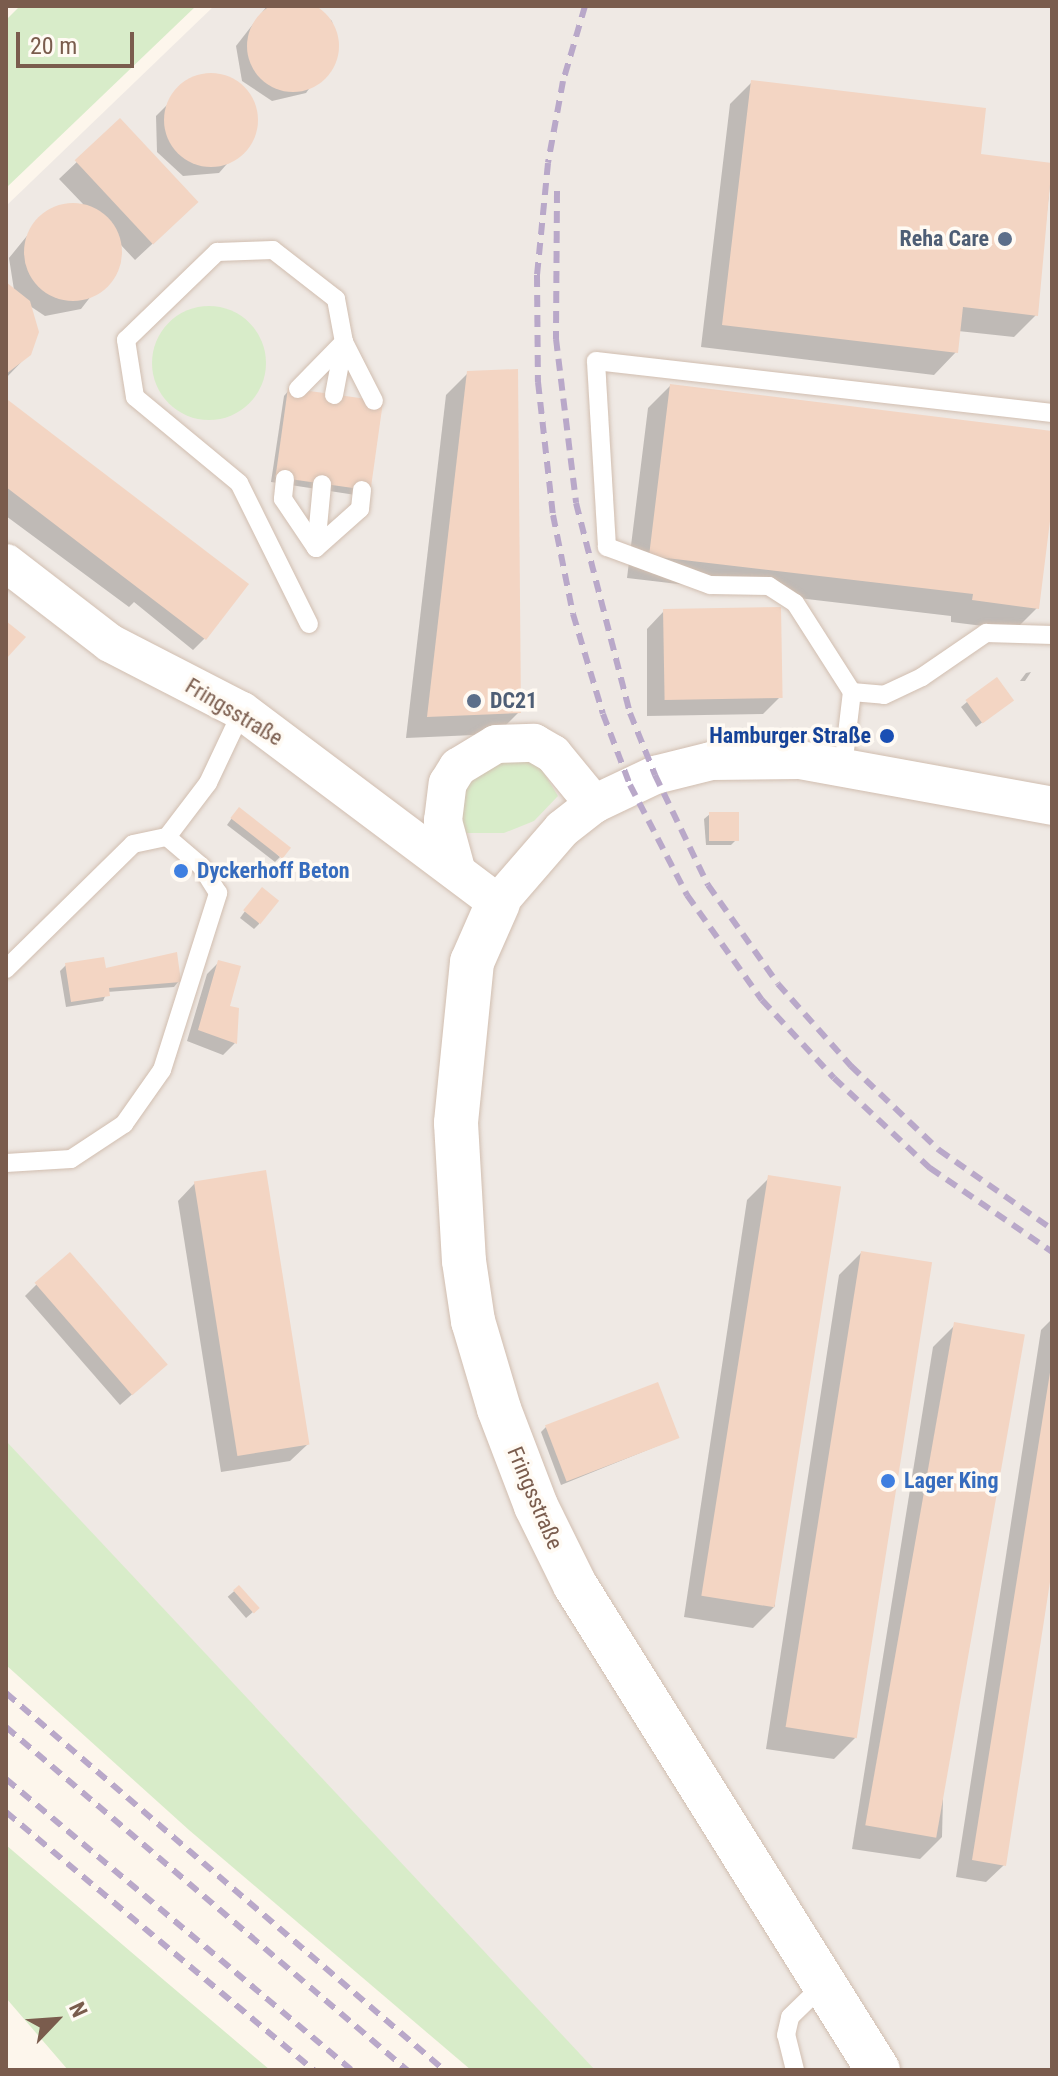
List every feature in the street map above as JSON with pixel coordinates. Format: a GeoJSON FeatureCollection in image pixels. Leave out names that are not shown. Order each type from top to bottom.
{"type":"FeatureCollection","features":[{"type":"Feature","properties":{"kind":"street","name":"Fringsstraße"},"geometry":{"type":"LineString","coordinates":[[6,563],[110,643],[242,711],[498,903],[472,962],[456,1123],[464,1261],[487,1371],[522,1472],[575,1585],[825,1983],[881,2065]]}},
{"type":"Feature","properties":{"kind":"street"},"geometry":{"type":"LineString","coordinates":[[456,869],[443,821],[448,783],[458,767],[496,744],[534,743],[553,754],[594,804]]}},
{"type":"Feature","properties":{"kind":"street"},"geometry":{"type":"LineString","coordinates":[[498,903],[562,829],[594,804],[655,775],[711,761],[759,758],[843,767],[1052,806]]}},
{"type":"Feature","properties":{"kind":"lane"},"geometry":{"type":"LineString","coordinates":[[309,624],[239,483],[135,397],[126,340],[217,252],[273,250],[336,299],[344,342],[374,401]]}},
{"type":"Feature","properties":{"kind":"lane"},"geometry":{"type":"LineString","coordinates":[[298,389],[344,342]]}},
{"type":"Feature","properties":{"kind":"lane"},"geometry":{"type":"LineString","coordinates":[[334,395],[344,342]]}},
{"type":"Feature","properties":{"kind":"lane"},"geometry":{"type":"LineString","coordinates":[[843,767],[852,692],[795,603],[769,586],[710,585],[607,547],[596,361],[1052,413]]}},
{"type":"Feature","properties":{"kind":"lane"},"geometry":{"type":"LineString","coordinates":[[285,479],[283,499],[316,548]]}},
{"type":"Feature","properties":{"kind":"lane"},"geometry":{"type":"LineString","coordinates":[[316,548],[322,484]]}},
{"type":"Feature","properties":{"kind":"lane"},"geometry":{"type":"LineString","coordinates":[[316,548],[360,509],[362,490]]}},
{"type":"Feature","properties":{"kind":"lane"},"geometry":{"type":"LineString","coordinates":[[852,692],[884,695],[922,677],[986,633],[1052,635]]}},
{"type":"Feature","properties":{"kind":"lane"},"geometry":{"type":"LineString","coordinates":[[6,969],[133,844],[167,837],[208,783],[242,711]]}},
{"type":"Feature","properties":{"kind":"lane"},"geometry":{"type":"LineString","coordinates":[[6,1163],[71,1159],[124,1124],[162,1070],[218,893],[201,866],[167,837]]}},
{"type":"Feature","properties":{"kind":"lane"},"geometry":{"type":"LineString","coordinates":[[795,2070],[786,2035],[790,2017],[825,1983]]}},
{"type":"Feature","properties":{"kind":"shaded area"},"geometry":{"type":"Polygon","coordinates":[[[214,6],[1052,6],[1052,2070],[583,2070],[6,1452],[6,206],[214,6]]]}},
{"type":"Feature","properties":{"kind":"green space"},"geometry":{"type":"Polygon","coordinates":[[[20,6],[196,6],[6,188],[6,20],[20,6]]]}},
{"type":"Feature","properties":{"kind":"green space"},"geometry":{"type":"Polygon","coordinates":[[[209,306],[231,310],[249,323],[262,341],[266,363],[262,385],[249,403],[231,416],[209,420],[187,416],[169,403],[156,385],[152,363],[156,341],[169,323],[187,310],[209,306]]]}},
{"type":"Feature","properties":{"kind":"green space"},"geometry":{"type":"Polygon","coordinates":[[[499,758],[520,758],[541,768],[558,796],[534,821],[504,833],[462,833],[457,794],[475,771],[499,758]]]}},
{"type":"Feature","properties":{"kind":"green space"},"geometry":{"type":"Polygon","coordinates":[[[6,1441],[595,2070],[471,2070],[189,1830],[6,1665],[6,1441]]]}},
{"type":"Feature","properties":{"kind":"green space"},"geometry":{"type":"Polygon","coordinates":[[[6,1845],[270,2070],[68,2070],[6,1998],[6,1845]]]}},
{"type":"Feature","properties":{"kind":"building"},"geometry":{"type":"Polygon","coordinates":[[[293,0],[311,4],[325,14],[335,28],[339,46],[335,64],[325,78],[311,88],[293,92],[275,88],[261,78],[251,64],[247,46],[251,28],[261,14],[275,4],[293,0]]]}},
{"type":"Feature","properties":{"kind":"building"},"geometry":{"type":"Polygon","coordinates":[[[211,73],[229,76],[244,87],[255,102],[258,120],[255,138],[244,153],[229,164],[211,167],[193,164],[178,153],[167,138],[164,120],[167,102],[178,87],[193,76],[211,73]]]}},
{"type":"Feature","properties":{"kind":"building"},"geometry":{"type":"Polygon","coordinates":[[[751,80],[986,108],[981,154],[1052,163],[1038,316],[963,307],[958,353],[722,325],[751,80]]]}},
{"type":"Feature","properties":{"kind":"building"},"geometry":{"type":"Polygon","coordinates":[[[120,118],[198,202],[153,244],[75,160],[120,118]]]}},
{"type":"Feature","properties":{"kind":"building"},"geometry":{"type":"Polygon","coordinates":[[[73,203],[92,207],[108,217],[118,233],[122,252],[118,271],[108,287],[92,297],[73,301],[54,297],[38,287],[28,271],[24,252],[28,233],[38,217],[54,207],[73,203]]]}},
{"type":"Feature","properties":{"kind":"building"},"geometry":{"type":"Polygon","coordinates":[[[6,282],[30,301],[39,332],[31,355],[6,374],[6,282]]]}},
{"type":"Feature","properties":{"kind":"building"},"geometry":{"type":"Polygon","coordinates":[[[518,369],[521,713],[427,717],[467,371],[518,369]]]}},
{"type":"Feature","properties":{"kind":"building"},"geometry":{"type":"Polygon","coordinates":[[[670,384],[1052,431],[1052,505],[1039,609],[972,600],[973,594],[649,556],[670,384]]]}},
{"type":"Feature","properties":{"kind":"building"},"geometry":{"type":"Polygon","coordinates":[[[288,388],[383,401],[371,490],[275,477],[288,388]]]}},
{"type":"Feature","properties":{"kind":"building"},"geometry":{"type":"Polygon","coordinates":[[[8,400],[249,584],[206,640],[6,487],[8,400]]]}},
{"type":"Feature","properties":{"kind":"building"},"geometry":{"type":"Polygon","coordinates":[[[781,607],[783,698],[665,700],[663,609],[781,607]]]}},
{"type":"Feature","properties":{"kind":"building"},"geometry":{"type":"Polygon","coordinates":[[[6,621],[26,637],[6,659],[6,621]]]}},
{"type":"Feature","properties":{"kind":"building"},"geometry":{"type":"Polygon","coordinates":[[[997,677],[1014,700],[982,723],[965,700],[997,677]]]}},
{"type":"Feature","properties":{"kind":"building"},"geometry":{"type":"Polygon","coordinates":[[[239,807],[291,848],[282,859],[230,818],[239,807]]]}},
{"type":"Feature","properties":{"kind":"building"},"geometry":{"type":"Polygon","coordinates":[[[709,812],[739,812],[739,841],[709,841],[709,812]]]}},
{"type":"Feature","properties":{"kind":"building"},"geometry":{"type":"Polygon","coordinates":[[[262,887],[279,901],[260,924],[243,910],[262,887]]]}},
{"type":"Feature","properties":{"kind":"building"},"geometry":{"type":"Polygon","coordinates":[[[177,952],[181,982],[109,988],[110,996],[71,1002],[65,963],[104,957],[106,968],[177,952]]]}},
{"type":"Feature","properties":{"kind":"building"},"geometry":{"type":"Polygon","coordinates":[[[218,960],[241,966],[230,1006],[239,1008],[237,1044],[198,1030],[218,960]]]}},
{"type":"Feature","properties":{"kind":"building"},"geometry":{"type":"Polygon","coordinates":[[[266,1170],[309,1445],[237,1456],[194,1181],[266,1170]]]}},
{"type":"Feature","properties":{"kind":"building"},"geometry":{"type":"Polygon","coordinates":[[[768,1175],[841,1187],[774,1607],[701,1596],[768,1175]]]}},
{"type":"Feature","properties":{"kind":"building"},"geometry":{"type":"Polygon","coordinates":[[[861,1251],[932,1262],[857,1738],[786,1727],[861,1251]]]}},
{"type":"Feature","properties":{"kind":"building"},"geometry":{"type":"Polygon","coordinates":[[[70,1252],[168,1364],[132,1395],[35,1283],[70,1252]]]}},
{"type":"Feature","properties":{"kind":"building"},"geometry":{"type":"Polygon","coordinates":[[[954,1322],[1025,1335],[936,1838],[865,1825],[954,1322]]]}},
{"type":"Feature","properties":{"kind":"building"},"geometry":{"type":"Polygon","coordinates":[[[1052,1360],[1052,1569],[1006,1866],[972,1860],[1052,1360]]]}},
{"type":"Feature","properties":{"kind":"building"},"geometry":{"type":"Polygon","coordinates":[[[658,1382],[680,1438],[567,1481],[545,1425],[658,1382]]]}},
{"type":"Feature","properties":{"kind":"building"},"geometry":{"type":"Polygon","coordinates":[[[239,1585],[260,1608],[254,1613],[233,1590],[239,1585]]]}},
{"type":"Feature","properties":{"kind":"railway"},"geometry":{"type":"LineString","coordinates":[[585,6],[563,81],[548,163],[537,275],[538,382],[553,515],[573,614],[603,714],[630,785],[687,895],[762,1000],[834,1078],[930,1168],[1052,1252]]}},
{"type":"Feature","properties":{"kind":"railway"},"geometry":{"type":"LineString","coordinates":[[557,191],[556,339],[576,503],[630,713],[655,775],[708,885],[778,984],[851,1066],[939,1150],[1052,1229]]}},
{"type":"Feature","properties":{"kind":"railway"},"geometry":{"type":"LineString","coordinates":[[6,1693],[444,2070]]}},
{"type":"Feature","properties":{"kind":"railway"},"geometry":{"type":"LineString","coordinates":[[6,1727],[407,2070]]}},
{"type":"Feature","properties":{"kind":"railway"},"geometry":{"type":"LineString","coordinates":[[6,1779],[351,2070]]}},
{"type":"Feature","properties":{"kind":"railway"},"geometry":{"type":"LineString","coordinates":[[6,1812],[314,2070]]}},
{"type":"Feature","properties":{"kind":"place","name":"Reha Care"},"geometry":{"type":"Point","coordinates":[1005,239]}},
{"type":"Feature","properties":{"kind":"place","name":"DC21"},"geometry":{"type":"Point","coordinates":[474,701]}},
{"type":"Feature","properties":{"kind":"place","name":"Hamburger Straße"},"geometry":{"type":"Point","coordinates":[887,736]}},
{"type":"Feature","properties":{"kind":"place","name":"Dyckerhoff Beton"},"geometry":{"type":"Point","coordinates":[181,871]}},
{"type":"Feature","properties":{"kind":"place","name":"Lager King"},"geometry":{"type":"Point","coordinates":[888,1481]}}]}
